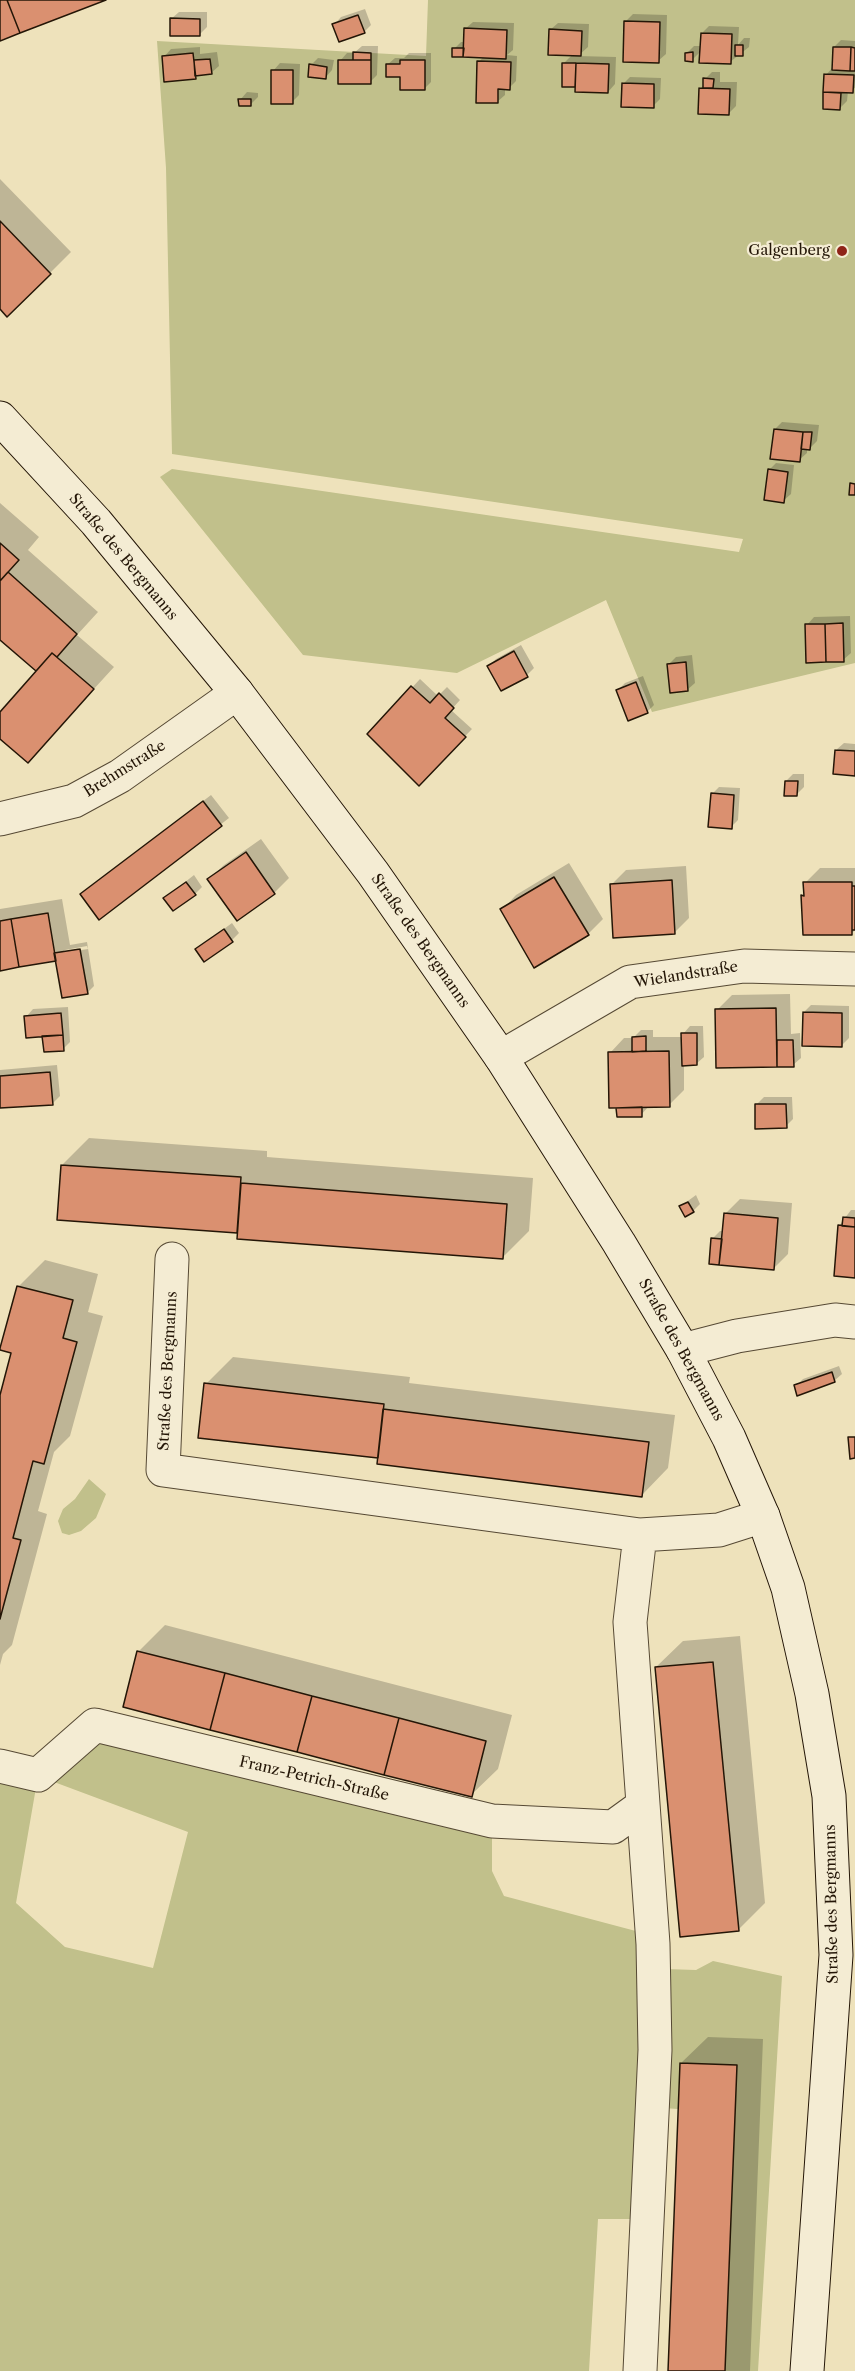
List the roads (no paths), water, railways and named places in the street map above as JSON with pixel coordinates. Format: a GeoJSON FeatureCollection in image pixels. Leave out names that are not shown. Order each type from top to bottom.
{"type":"FeatureCollection","features":[{"type":"Feature","properties":{"kind":"street","name":"Straße des Bergmanns"},"geometry":{"type":"LineString","coordinates":[[0,418],[96,522],[237,693],[373,873],[501,1057],[620,1243],[683,1350],[729,1438],[763,1516],[790,1598],[813,1694],[829,1797],[836,1955],[807,2371]]}},
{"type":"Feature","properties":{"kind":"street","name":"Brehmstraße"},"geometry":{"type":"LineString","coordinates":[[0,819],[74,801],[120,776],[237,693]]}},
{"type":"Feature","properties":{"kind":"street","name":"Wielandstraße"},"geometry":{"type":"LineString","coordinates":[[501,1057],[630,982],[744,966],[855,969]]}},
{"type":"Feature","properties":{"kind":"street","name":"Straße des Bergmanns"},"geometry":{"type":"LineString","coordinates":[[172,1259],[163,1470],[640,1534],[718,1530],[763,1516]]}},
{"type":"Feature","properties":{"kind":"street"},"geometry":{"type":"LineString","coordinates":[[683,1350],[737,1336],[835,1320],[855,1322]]}},
{"type":"Feature","properties":{"kind":"street"},"geometry":{"type":"LineString","coordinates":[[640,1534],[630,1622],[653,1944],[655,2050],[640,2371]]}},
{"type":"Feature","properties":{"kind":"street","name":"Franz-Petrich-Straße"},"geometry":{"type":"LineString","coordinates":[[0,1766],[38,1775],[95,1725],[492,1821],[613,1827],[642,1806]]}},
{"type":"Feature","properties":{"kind":"place","name":"Galgenberg"},"geometry":{"type":"Point","coordinates":[842,251]}}]}
